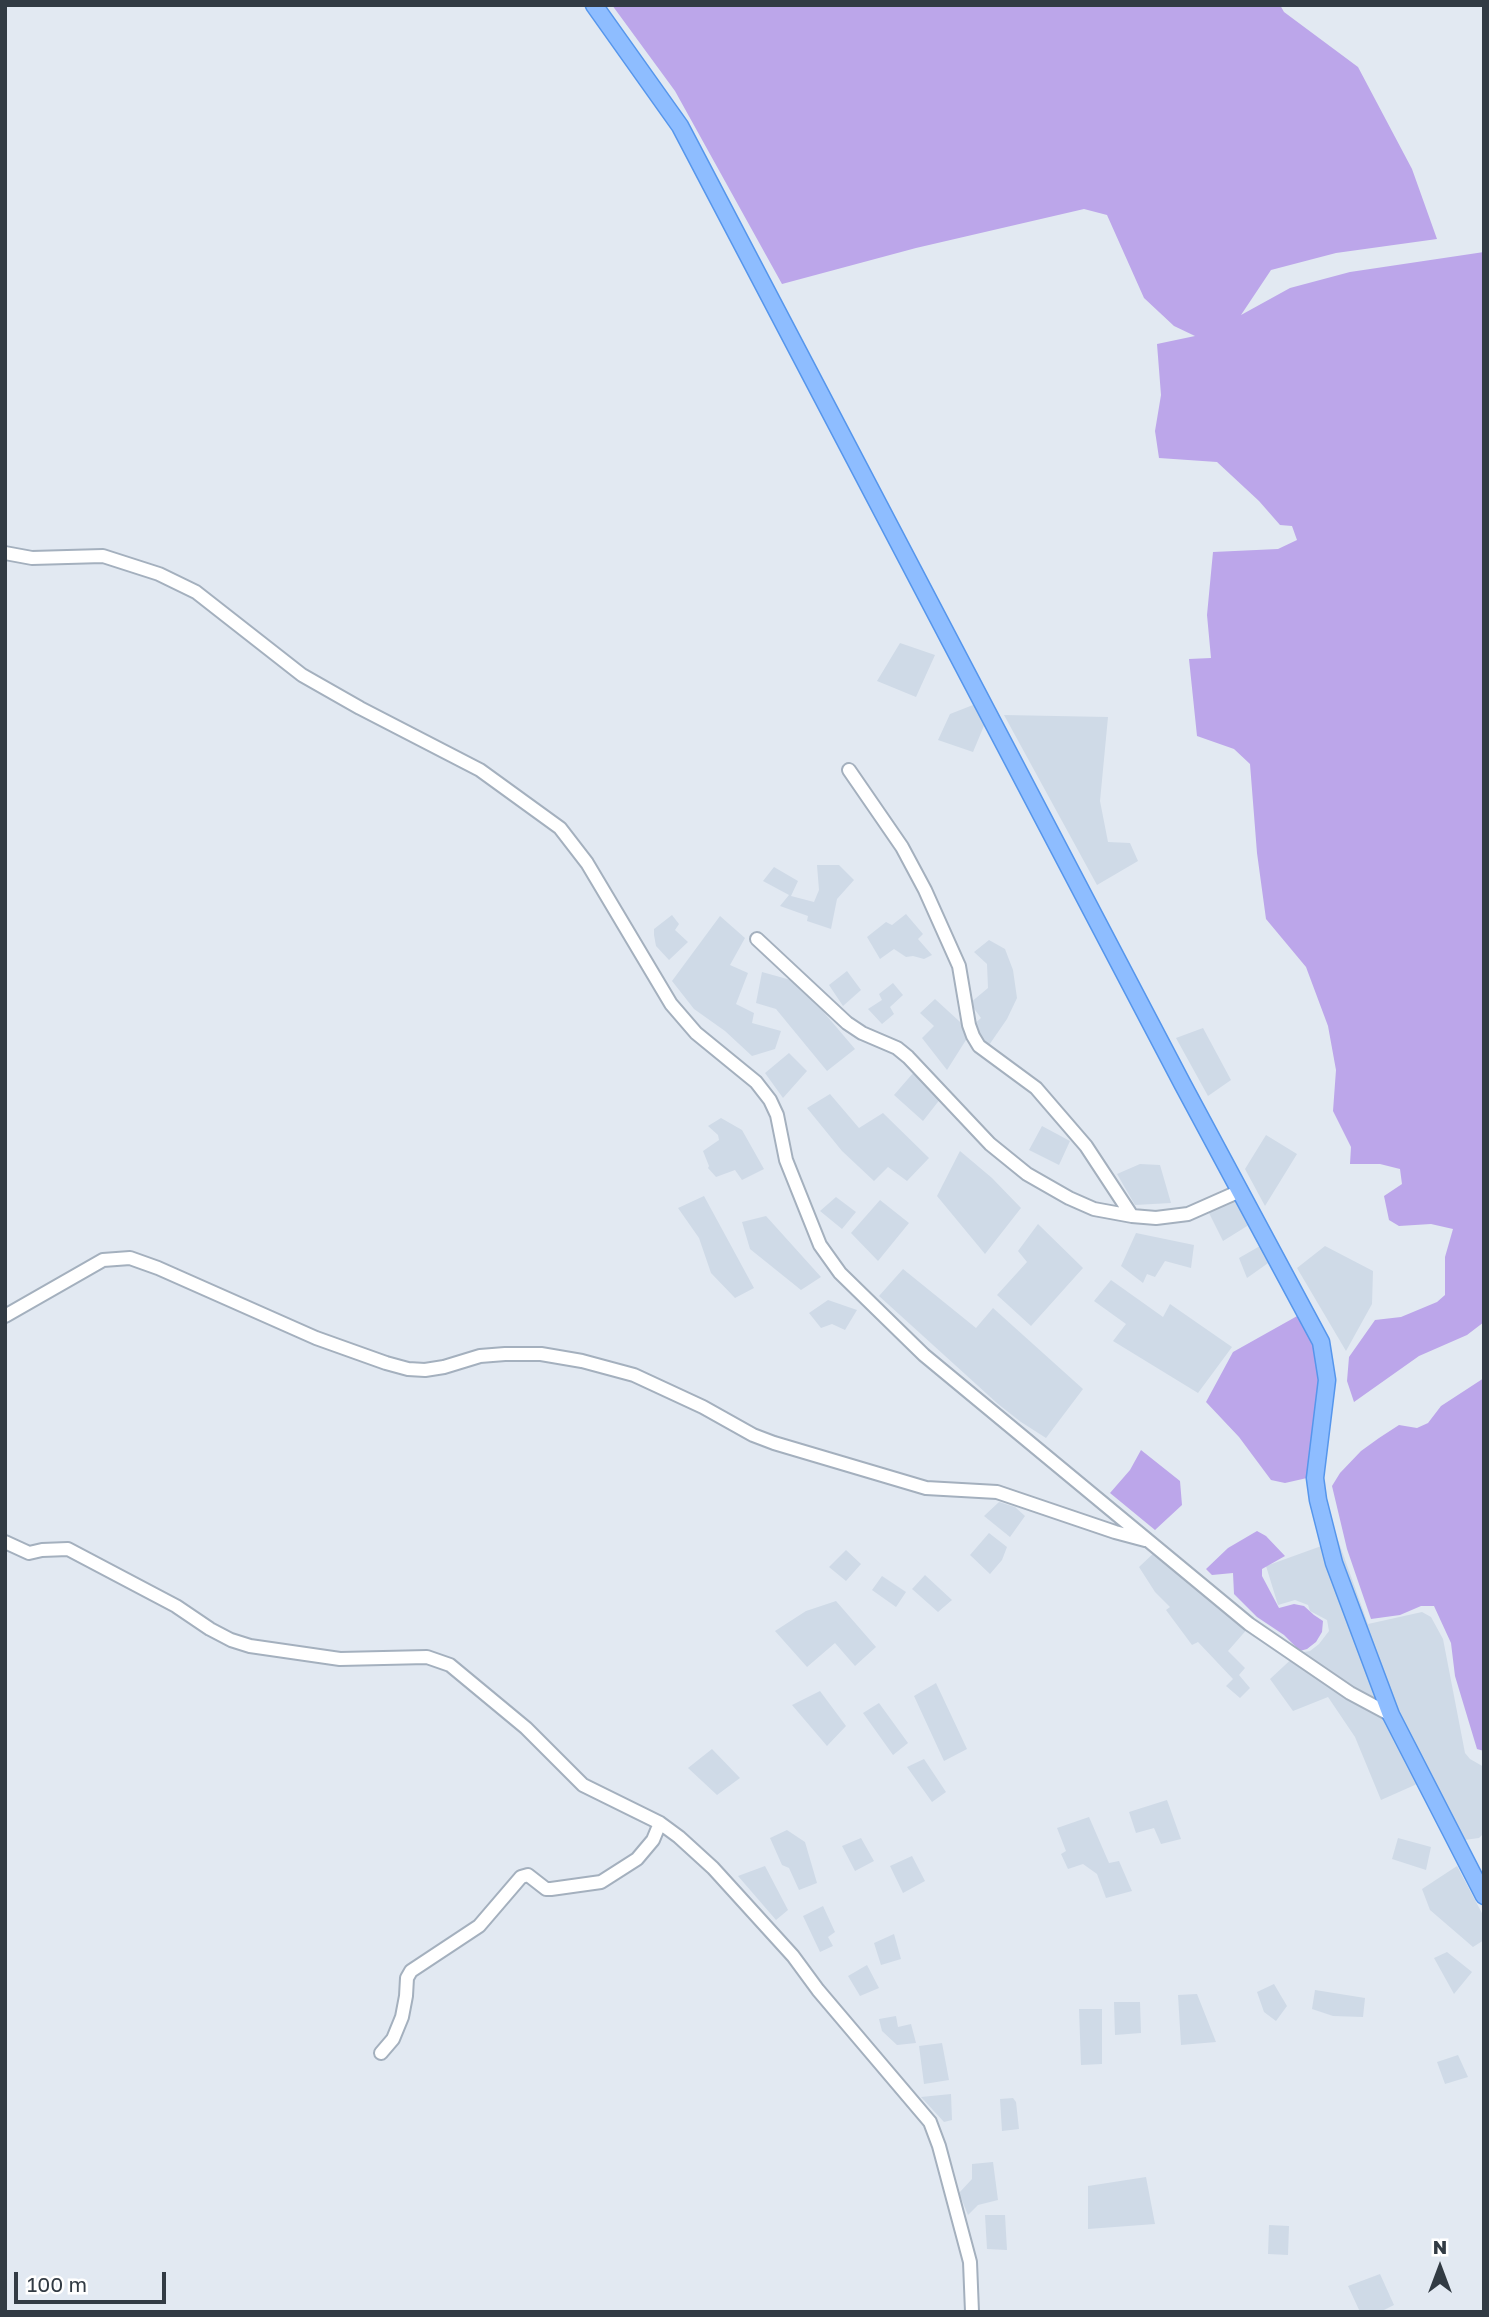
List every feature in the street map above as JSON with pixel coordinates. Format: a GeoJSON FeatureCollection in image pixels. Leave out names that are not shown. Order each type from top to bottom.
{"type":"FeatureCollection","features":[{"type":"Feature","properties":{"kind":"main road"},"geometry":{"type":"LineString","coordinates":[[594,5],[680,126],[1321,1342],[1327,1380],[1315,1478],[1334,1563],[1391,1715],[1484,1896]]}},
{"type":"Feature","properties":{"kind":"street"},"geometry":{"type":"LineString","coordinates":[[5,553],[32,558],[103,556],[159,574],[196,592],[302,675],[481,770],[560,828],[587,863],[671,1004],[696,1032],[757,1082],[770,1100],[777,1115],[786,1160],[820,1245],[840,1273],[924,1355],[1251,1625],[1350,1693],[1391,1715]]}},
{"type":"Feature","properties":{"kind":"street"},"geometry":{"type":"LineString","coordinates":[[849,770],[902,847],[925,890],[959,966],[973,1036],[979,1045],[1036,1088],[1086,1146],[1132,1216]]}},
{"type":"Feature","properties":{"kind":"street"},"geometry":{"type":"LineString","coordinates":[[757,939],[848,1023],[897,1048],[908,1057],[990,1144],[1027,1174],[1069,1198],[1094,1209],[1156,1218],[1188,1214],[1240,1192]]}},
{"type":"Feature","properties":{"kind":"street"},"geometry":{"type":"LineString","coordinates":[[5,1316],[103,1260],[130,1258],[316,1338],[386,1363],[425,1370],[480,1356],[505,1354],[541,1354],[582,1361],[634,1375],[774,1443],[926,1488],[997,1492],[1149,1541]]}},
{"type":"Feature","properties":{"kind":"street"},"geometry":{"type":"LineString","coordinates":[[5,1542],[29,1553],[68,1549],[176,1606],[220,1634],[250,1646],[340,1659],[427,1657],[450,1665],[526,1728],[583,1785],[660,1823],[713,1868],[793,1956],[818,1990],[930,2122],[970,2262],[972,2312]]}},
{"type":"Feature","properties":{"kind":"street"},"geometry":{"type":"LineString","coordinates":[[381,2053],[393,2039],[402,2017],[407,1996],[407,1978],[411,1970],[479,1926],[521,1877],[528,1875],[546,1889],[601,1882],[637,1859],[653,1840],[660,1823]]}},
{"type":"Feature","properties":{"kind":"shaded area"},"geometry":{"type":"Polygon","coordinates":[[[612,5],[1280,5],[1284,12],[1358,67],[1412,169],[1437,239],[1336,253],[1271,270],[1241,315],[1290,288],[1350,272],[1484,252],[1484,1322],[1467,1335],[1419,1356],[1354,1402],[1347,1381],[1349,1357],[1375,1320],[1401,1317],[1437,1302],[1445,1295],[1445,1257],[1453,1229],[1431,1224],[1399,1226],[1389,1220],[1384,1196],[1402,1184],[1400,1169],[1380,1164],[1350,1164],[1351,1147],[1333,1111],[1336,1070],[1328,1026],[1306,967],[1266,919],[1257,853],[1250,764],[1234,749],[1197,736],[1189,659],[1211,658],[1207,615],[1213,552],[1278,549],[1297,540],[1292,526],[1280,525],[1259,501],[1217,462],[1159,458],[1155,431],[1161,395],[1157,344],[1195,336],[1174,326],[1144,298],[1107,215],[1084,209],[916,248],[782,284],[675,91],[612,5]]]}},
{"type":"Feature","properties":{"kind":"shaded area"},"geometry":{"type":"Polygon","coordinates":[[[900,643],[935,655],[916,697],[877,681],[900,643]]]}},
{"type":"Feature","properties":{"kind":"shaded area"},"geometry":{"type":"Polygon","coordinates":[[[973,705],[986,721],[973,752],[938,740],[950,714],[973,705]]]}},
{"type":"Feature","properties":{"kind":"shaded area"},"geometry":{"type":"Polygon","coordinates":[[[1004,715],[1108,717],[1100,801],[1108,842],[1130,843],[1138,861],[1097,885],[1004,715]]]}},
{"type":"Feature","properties":{"kind":"shaded area"},"geometry":{"type":"Polygon","coordinates":[[[817,865],[839,865],[854,880],[837,899],[831,929],[807,921],[808,916],[780,906],[789,895],[763,881],[774,867],[798,881],[791,896],[814,902],[819,890],[817,865]]]}},
{"type":"Feature","properties":{"kind":"shaded area"},"geometry":{"type":"Polygon","coordinates":[[[906,914],[923,934],[918,939],[932,955],[924,959],[906,957],[894,949],[880,959],[867,937],[886,922],[892,925],[906,914]]]}},
{"type":"Feature","properties":{"kind":"shaded area"},"geometry":{"type":"Polygon","coordinates":[[[672,915],[679,924],[675,930],[688,942],[669,960],[656,946],[654,929],[672,915]]]}},
{"type":"Feature","properties":{"kind":"shaded area"},"geometry":{"type":"Polygon","coordinates":[[[720,916],[745,938],[730,965],[748,973],[736,1004],[754,1013],[752,1023],[781,1031],[775,1049],[752,1056],[725,1031],[694,1009],[672,981],[720,916]]]}},
{"type":"Feature","properties":{"kind":"shaded area"},"geometry":{"type":"Polygon","coordinates":[[[989,940],[1005,949],[1013,970],[1017,998],[1007,1019],[987,1048],[973,1025],[981,1018],[970,1003],[988,988],[987,964],[974,952],[989,940]]]}},
{"type":"Feature","properties":{"kind":"shaded area"},"geometry":{"type":"Polygon","coordinates":[[[847,971],[861,990],[843,1006],[829,985],[847,971]]]}},
{"type":"Feature","properties":{"kind":"shaded area"},"geometry":{"type":"Polygon","coordinates":[[[762,972],[798,982],[855,1049],[827,1071],[776,1009],[756,1003],[762,972]]]}},
{"type":"Feature","properties":{"kind":"shaded area"},"geometry":{"type":"Polygon","coordinates":[[[893,983],[903,995],[890,1007],[894,1014],[882,1024],[868,1009],[882,1000],[879,994],[893,983]]]}},
{"type":"Feature","properties":{"kind":"shaded area"},"geometry":{"type":"Polygon","coordinates":[[[935,999],[971,1032],[947,1070],[922,1038],[934,1026],[920,1013],[935,999]]]}},
{"type":"Feature","properties":{"kind":"shaded area"},"geometry":{"type":"Polygon","coordinates":[[[1203,1028],[1231,1080],[1208,1096],[1176,1038],[1203,1028]]]}},
{"type":"Feature","properties":{"kind":"shaded area"},"geometry":{"type":"Polygon","coordinates":[[[789,1053],[807,1071],[783,1098],[765,1073],[789,1053]]]}},
{"type":"Feature","properties":{"kind":"shaded area"},"geometry":{"type":"Polygon","coordinates":[[[914,1072],[941,1098],[923,1121],[894,1095],[914,1072]]]}},
{"type":"Feature","properties":{"kind":"shaded area"},"geometry":{"type":"Polygon","coordinates":[[[830,1094],[859,1128],[883,1113],[929,1158],[907,1181],[888,1167],[874,1181],[842,1151],[807,1108],[830,1094]]]}},
{"type":"Feature","properties":{"kind":"shaded area"},"geometry":{"type":"Polygon","coordinates":[[[721,1118],[742,1130],[764,1169],[742,1180],[735,1170],[716,1177],[708,1168],[703,1151],[719,1140],[718,1135],[708,1126],[721,1118]]]}},
{"type":"Feature","properties":{"kind":"shaded area"},"geometry":{"type":"Polygon","coordinates":[[[1042,1126],[1070,1141],[1059,1165],[1029,1150],[1042,1126]]]}},
{"type":"Feature","properties":{"kind":"shaded area"},"geometry":{"type":"Polygon","coordinates":[[[1266,1135],[1297,1154],[1265,1206],[1245,1169],[1266,1135]]]}},
{"type":"Feature","properties":{"kind":"shaded area"},"geometry":{"type":"Polygon","coordinates":[[[960,1151],[992,1178],[1021,1208],[985,1254],[937,1196],[960,1151]]]}},
{"type":"Feature","properties":{"kind":"shaded area"},"geometry":{"type":"Polygon","coordinates":[[[1140,1164],[1160,1165],[1171,1203],[1135,1205],[1117,1174],[1140,1164]]]}},
{"type":"Feature","properties":{"kind":"shaded area"},"geometry":{"type":"Polygon","coordinates":[[[704,1196],[754,1288],[735,1298],[711,1273],[699,1238],[678,1208],[704,1196]]]}},
{"type":"Feature","properties":{"kind":"shaded area"},"geometry":{"type":"Polygon","coordinates":[[[836,1197],[856,1212],[842,1229],[820,1211],[836,1197]]]}},
{"type":"Feature","properties":{"kind":"shaded area"},"geometry":{"type":"Polygon","coordinates":[[[1238,1197],[1252,1223],[1223,1241],[1208,1211],[1238,1197]]]}},
{"type":"Feature","properties":{"kind":"shaded area"},"geometry":{"type":"Polygon","coordinates":[[[880,1200],[909,1223],[878,1261],[851,1233],[880,1200]]]}},
{"type":"Feature","properties":{"kind":"shaded area"},"geometry":{"type":"Polygon","coordinates":[[[766,1216],[821,1277],[801,1290],[750,1249],[742,1222],[766,1216]]]}},
{"type":"Feature","properties":{"kind":"shaded area"},"geometry":{"type":"Polygon","coordinates":[[[1038,1224],[1083,1268],[1031,1326],[997,1295],[1027,1262],[1018,1251],[1038,1224]]]}},
{"type":"Feature","properties":{"kind":"shaded area"},"geometry":{"type":"Polygon","coordinates":[[[1136,1233],[1194,1245],[1191,1268],[1165,1261],[1155,1277],[1147,1274],[1143,1283],[1121,1266],[1136,1233]]]}},
{"type":"Feature","properties":{"kind":"shaded area"},"geometry":{"type":"Polygon","coordinates":[[[1260,1246],[1271,1261],[1247,1278],[1239,1258],[1260,1246]]]}},
{"type":"Feature","properties":{"kind":"shaded area"},"geometry":{"type":"Polygon","coordinates":[[[1325,1246],[1373,1271],[1372,1304],[1346,1351],[1297,1268],[1325,1246]]]}},
{"type":"Feature","properties":{"kind":"shaded area"},"geometry":{"type":"Polygon","coordinates":[[[903,1269],[976,1328],[993,1308],[1083,1389],[1046,1438],[998,1404],[879,1296],[903,1269]]]}},
{"type":"Feature","properties":{"kind":"shaded area"},"geometry":{"type":"Polygon","coordinates":[[[1111,1280],[1163,1317],[1170,1304],[1232,1347],[1198,1393],[1113,1341],[1126,1324],[1094,1301],[1111,1280]]]}},
{"type":"Feature","properties":{"kind":"shaded area"},"geometry":{"type":"Polygon","coordinates":[[[828,1300],[857,1310],[845,1330],[832,1324],[821,1328],[809,1313],[828,1300]]]}},
{"type":"Feature","properties":{"kind":"shaded area"},"geometry":{"type":"Polygon","coordinates":[[[1299,1315],[1322,1367],[1307,1478],[1285,1483],[1271,1480],[1239,1437],[1206,1402],[1233,1352],[1299,1315]]]}},
{"type":"Feature","properties":{"kind":"shaded area"},"geometry":{"type":"Polygon","coordinates":[[[1484,1378],[1484,1751],[1477,1749],[1455,1676],[1451,1643],[1434,1606],[1421,1606],[1400,1615],[1371,1619],[1347,1549],[1332,1486],[1340,1473],[1361,1451],[1379,1438],[1399,1425],[1417,1428],[1428,1423],[1441,1406],[1484,1378]]]}},
{"type":"Feature","properties":{"kind":"shaded area"},"geometry":{"type":"Polygon","coordinates":[[[1141,1450],[1180,1481],[1182,1505],[1155,1530],[1110,1493],[1130,1470],[1141,1450]]]}},
{"type":"Feature","properties":{"kind":"shaded area"},"geometry":{"type":"Polygon","coordinates":[[[999,1502],[1015,1507],[1025,1516],[1010,1537],[984,1516],[999,1502]]]}},
{"type":"Feature","properties":{"kind":"shaded area"},"geometry":{"type":"Polygon","coordinates":[[[1257,1531],[1266,1536],[1285,1556],[1262,1569],[1262,1576],[1279,1608],[1294,1604],[1304,1606],[1323,1621],[1322,1632],[1316,1642],[1307,1649],[1300,1651],[1284,1635],[1257,1617],[1234,1594],[1233,1573],[1212,1575],[1206,1569],[1228,1548],[1257,1531]]]}},
{"type":"Feature","properties":{"kind":"shaded area"},"geometry":{"type":"Polygon","coordinates":[[[989,1533],[1007,1547],[1002,1560],[990,1574],[970,1555],[989,1533]]]}},
{"type":"Feature","properties":{"kind":"shaded area"},"geometry":{"type":"Polygon","coordinates":[[[1338,1540],[1368,1624],[1422,1612],[1431,1617],[1443,1639],[1465,1753],[1484,1767],[1484,1833],[1479,1838],[1464,1840],[1452,1846],[1417,1784],[1381,1800],[1355,1737],[1328,1697],[1293,1711],[1270,1679],[1298,1653],[1310,1651],[1319,1644],[1329,1631],[1327,1620],[1310,1611],[1308,1605],[1295,1600],[1278,1605],[1266,1566],[1338,1540]]]}},
{"type":"Feature","properties":{"kind":"shaded area"},"geometry":{"type":"Polygon","coordinates":[[[846,1550],[861,1564],[846,1581],[829,1567],[846,1550]]]}},
{"type":"Feature","properties":{"kind":"shaded area"},"geometry":{"type":"Polygon","coordinates":[[[1157,1550],[1249,1627],[1228,1651],[1245,1668],[1239,1675],[1250,1688],[1240,1698],[1226,1686],[1233,1679],[1198,1642],[1192,1645],[1166,1610],[1170,1607],[1155,1592],[1139,1567],[1157,1550]]]}},
{"type":"Feature","properties":{"kind":"shaded area"},"geometry":{"type":"Polygon","coordinates":[[[925,1575],[952,1600],[938,1612],[912,1589],[925,1575]]]}},
{"type":"Feature","properties":{"kind":"shaded area"},"geometry":{"type":"Polygon","coordinates":[[[882,1576],[906,1592],[896,1607],[872,1590],[882,1576]]]}},
{"type":"Feature","properties":{"kind":"shaded area"},"geometry":{"type":"Polygon","coordinates":[[[836,1601],[876,1647],[855,1666],[835,1643],[807,1667],[775,1631],[806,1611],[836,1601]]]}},
{"type":"Feature","properties":{"kind":"shaded area"},"geometry":{"type":"Polygon","coordinates":[[[936,1683],[967,1749],[944,1761],[914,1696],[936,1683]]]}},
{"type":"Feature","properties":{"kind":"shaded area"},"geometry":{"type":"Polygon","coordinates":[[[820,1691],[846,1726],[827,1746],[792,1705],[820,1691]]]}},
{"type":"Feature","properties":{"kind":"shaded area"},"geometry":{"type":"Polygon","coordinates":[[[879,1703],[908,1743],[893,1755],[863,1713],[879,1703]]]}},
{"type":"Feature","properties":{"kind":"shaded area"},"geometry":{"type":"Polygon","coordinates":[[[712,1749],[740,1778],[717,1795],[688,1768],[712,1749]]]}},
{"type":"Feature","properties":{"kind":"shaded area"},"geometry":{"type":"Polygon","coordinates":[[[924,1759],[946,1792],[932,1802],[907,1767],[924,1759]]]}},
{"type":"Feature","properties":{"kind":"shaded area"},"geometry":{"type":"Polygon","coordinates":[[[1167,1800],[1181,1839],[1161,1844],[1154,1828],[1136,1833],[1129,1812],[1167,1800]]]}},
{"type":"Feature","properties":{"kind":"shaded area"},"geometry":{"type":"Polygon","coordinates":[[[1089,1817],[1109,1863],[1119,1861],[1132,1891],[1106,1898],[1097,1874],[1083,1864],[1068,1869],[1061,1854],[1066,1851],[1057,1828],[1089,1817]]]}},
{"type":"Feature","properties":{"kind":"shaded area"},"geometry":{"type":"Polygon","coordinates":[[[787,1830],[805,1842],[817,1883],[799,1890],[789,1868],[782,1865],[770,1838],[787,1830]]]}},
{"type":"Feature","properties":{"kind":"shaded area"},"geometry":{"type":"Polygon","coordinates":[[[861,1838],[874,1861],[855,1871],[842,1846],[861,1838]]]}},
{"type":"Feature","properties":{"kind":"shaded area"},"geometry":{"type":"Polygon","coordinates":[[[1398,1838],[1431,1847],[1426,1870],[1392,1859],[1398,1838]]]}},
{"type":"Feature","properties":{"kind":"shaded area"},"geometry":{"type":"Polygon","coordinates":[[[912,1856],[925,1881],[903,1893],[890,1866],[912,1856]]]}},
{"type":"Feature","properties":{"kind":"shaded area"},"geometry":{"type":"Polygon","coordinates":[[[765,1866],[788,1910],[776,1920],[738,1876],[765,1866]]]}},
{"type":"Feature","properties":{"kind":"shaded area"},"geometry":{"type":"Polygon","coordinates":[[[1457,1866],[1484,1917],[1484,1940],[1473,1947],[1430,1910],[1422,1889],[1457,1866]]]}},
{"type":"Feature","properties":{"kind":"shaded area"},"geometry":{"type":"Polygon","coordinates":[[[823,1906],[835,1932],[828,1937],[833,1946],[820,1952],[803,1916],[823,1906]]]}},
{"type":"Feature","properties":{"kind":"shaded area"},"geometry":{"type":"Polygon","coordinates":[[[894,1934],[901,1959],[881,1965],[874,1943],[894,1934]]]}},
{"type":"Feature","properties":{"kind":"shaded area"},"geometry":{"type":"Polygon","coordinates":[[[1447,1952],[1472,1972],[1454,1994],[1434,1958],[1447,1952]]]}},
{"type":"Feature","properties":{"kind":"shaded area"},"geometry":{"type":"Polygon","coordinates":[[[867,1965],[879,1988],[860,1996],[848,1976],[867,1965]]]}},
{"type":"Feature","properties":{"kind":"shaded area"},"geometry":{"type":"Polygon","coordinates":[[[1274,1984],[1287,2006],[1276,2021],[1264,2012],[1257,1992],[1274,1984]]]}},
{"type":"Feature","properties":{"kind":"shaded area"},"geometry":{"type":"Polygon","coordinates":[[[1315,1990],[1365,1998],[1363,2017],[1333,2016],[1312,2009],[1315,1990]]]}},
{"type":"Feature","properties":{"kind":"shaded area"},"geometry":{"type":"Polygon","coordinates":[[[1197,1994],[1216,2042],[1181,2045],[1178,1995],[1197,1994]]]}},
{"type":"Feature","properties":{"kind":"shaded area"},"geometry":{"type":"Polygon","coordinates":[[[1114,2002],[1140,2002],[1141,2033],[1115,2035],[1114,2002]]]}},
{"type":"Feature","properties":{"kind":"shaded area"},"geometry":{"type":"Polygon","coordinates":[[[1079,2009],[1102,2009],[1102,2064],[1081,2065],[1079,2009]]]}},
{"type":"Feature","properties":{"kind":"shaded area"},"geometry":{"type":"Polygon","coordinates":[[[896,2016],[898,2027],[911,2024],[916,2043],[897,2045],[882,2031],[879,2019],[896,2016]]]}},
{"type":"Feature","properties":{"kind":"shaded area"},"geometry":{"type":"Polygon","coordinates":[[[942,2043],[949,2080],[924,2084],[919,2046],[942,2043]]]}},
{"type":"Feature","properties":{"kind":"shaded area"},"geometry":{"type":"Polygon","coordinates":[[[1458,2055],[1468,2077],[1445,2084],[1437,2062],[1458,2055]]]}},
{"type":"Feature","properties":{"kind":"shaded area"},"geometry":{"type":"Polygon","coordinates":[[[951,2094],[952,2120],[944,2122],[921,2097],[951,2094]]]}},
{"type":"Feature","properties":{"kind":"shaded area"},"geometry":{"type":"Polygon","coordinates":[[[1013,2098],[1016,2102],[1019,2129],[1002,2131],[1000,2099],[1013,2098]]]}},
{"type":"Feature","properties":{"kind":"shaded area"},"geometry":{"type":"Polygon","coordinates":[[[993,2162],[998,2200],[978,2205],[968,2215],[959,2193],[972,2179],[972,2164],[993,2162]]]}},
{"type":"Feature","properties":{"kind":"shaded area"},"geometry":{"type":"Polygon","coordinates":[[[1146,2177],[1155,2224],[1088,2229],[1088,2186],[1146,2177]]]}},
{"type":"Feature","properties":{"kind":"shaded area"},"geometry":{"type":"Polygon","coordinates":[[[985,2215],[1005,2215],[1007,2250],[987,2249],[985,2215]]]}},
{"type":"Feature","properties":{"kind":"shaded area"},"geometry":{"type":"Polygon","coordinates":[[[1269,2225],[1289,2226],[1288,2255],[1268,2254],[1269,2225]]]}},
{"type":"Feature","properties":{"kind":"shaded area"},"geometry":{"type":"Polygon","coordinates":[[[1380,2274],[1394,2305],[1380,2312],[1360,2312],[1348,2286],[1380,2274]]]}}]}
